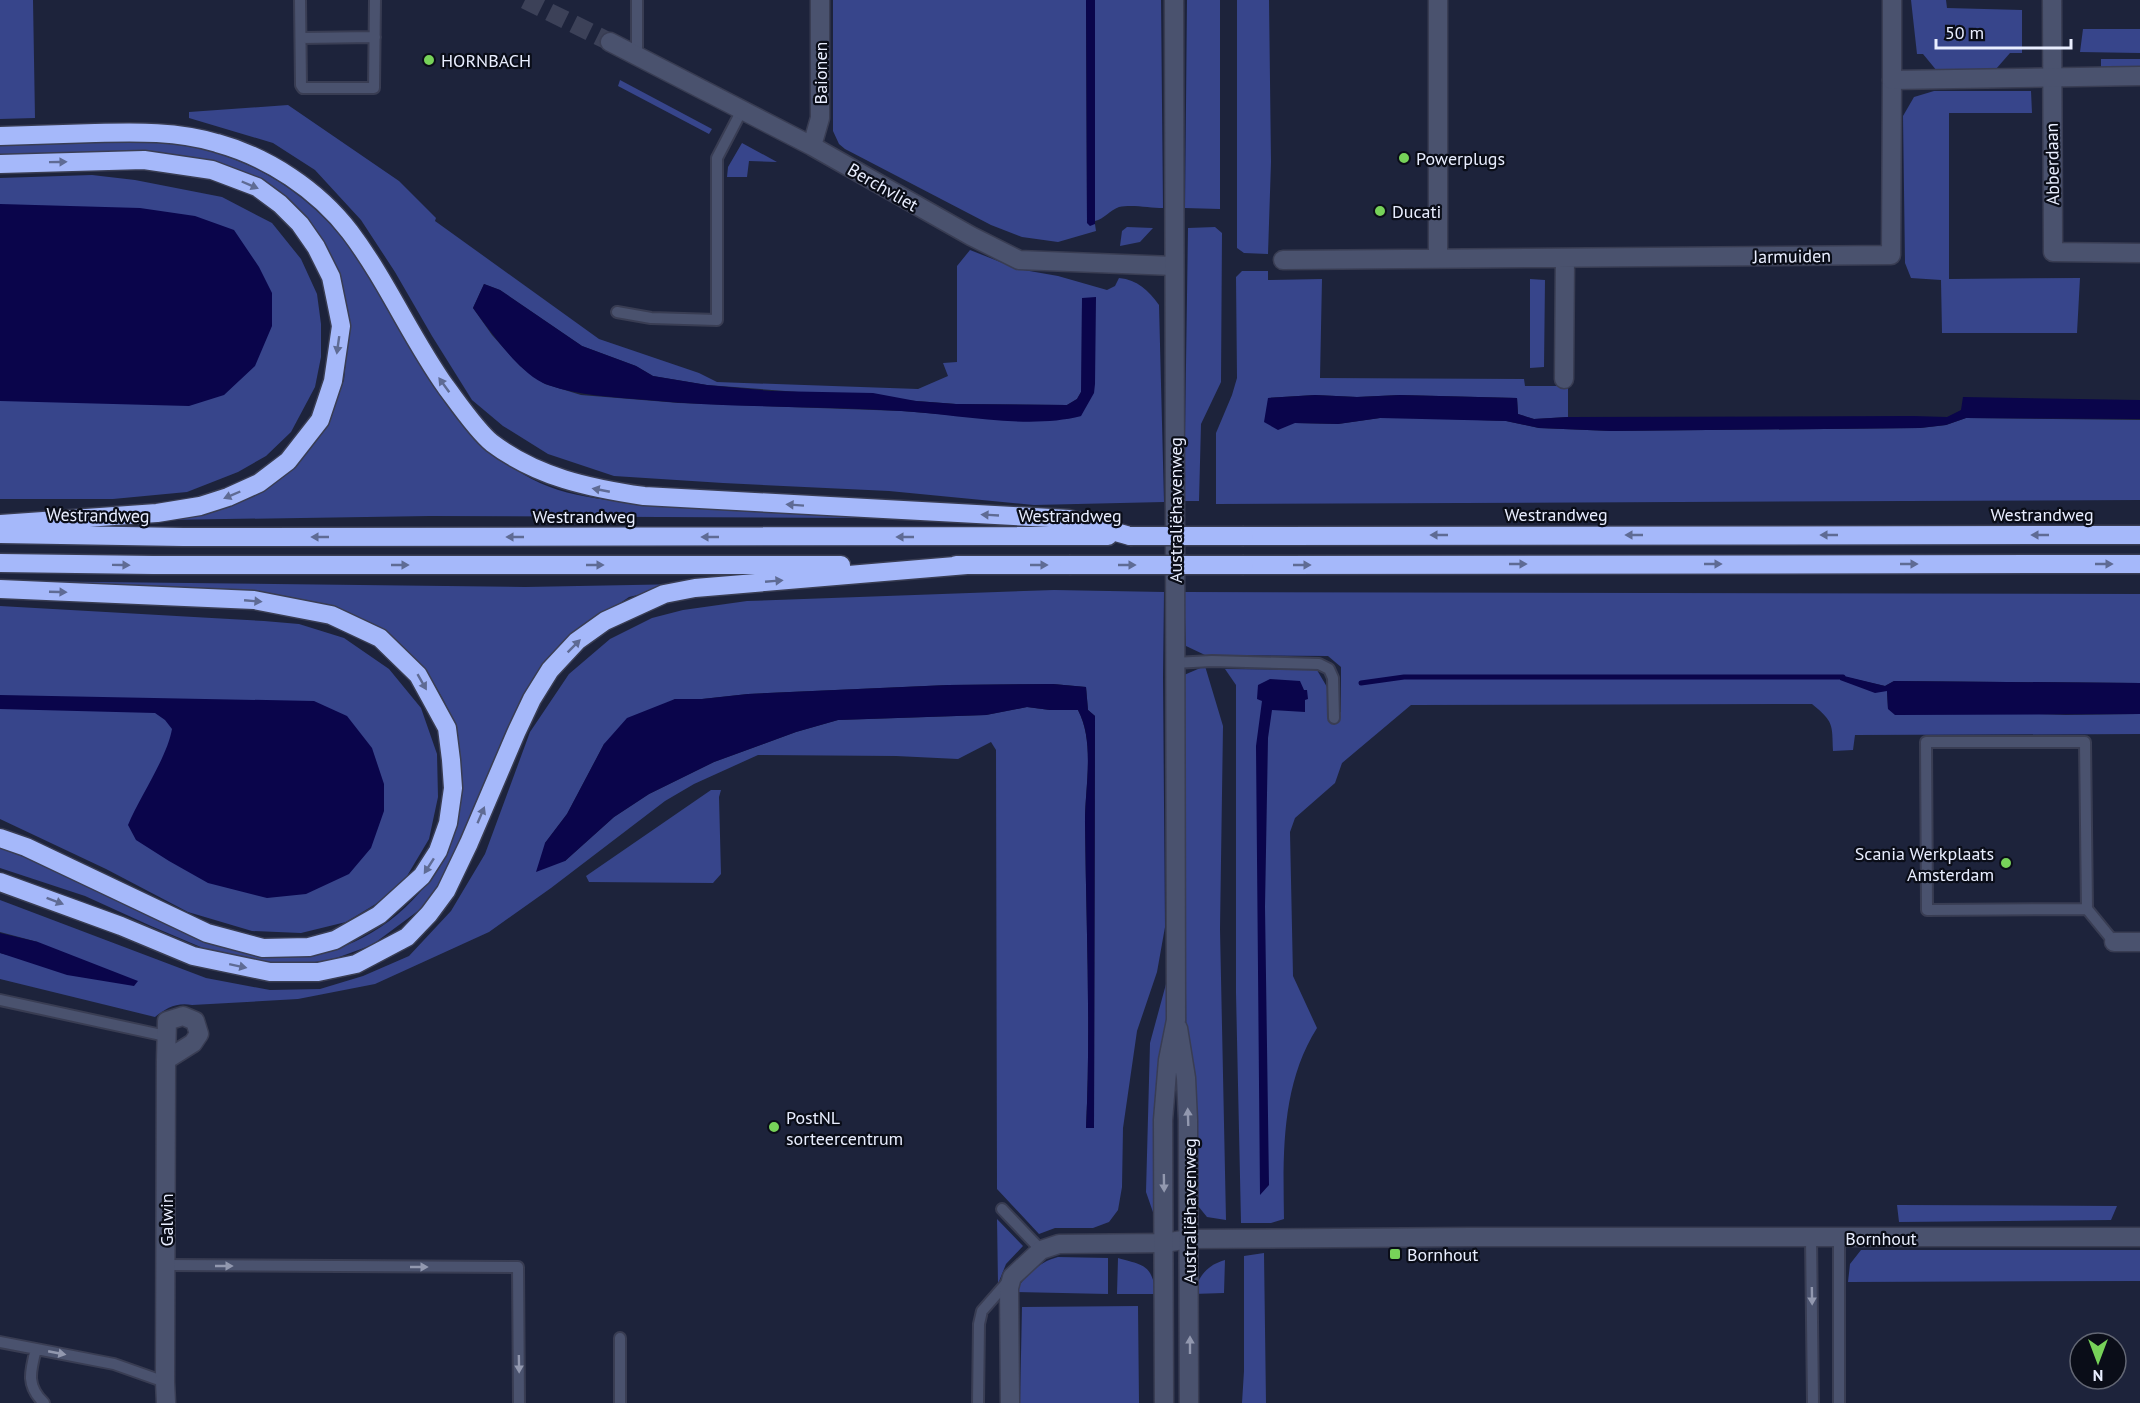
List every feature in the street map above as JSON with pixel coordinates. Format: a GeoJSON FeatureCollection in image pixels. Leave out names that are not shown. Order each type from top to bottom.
{"type":"FeatureCollection","features":[{"type":"Feature","properties":{"kind":"highway"},"geometry":{"type":"LineString","coordinates":[[0,136],[146,132],[185,135],[218,143],[275,167],[298,182],[324,204],[350,232],[390,294],[424,357],[489,441],[520,462],[557,478],[598,490],[644,496],[840,508],[1069,528]]}},
{"type":"Feature","properties":{"kind":"highway"},"geometry":{"type":"LineString","coordinates":[[0,164],[144,160],[212,170],[257,187],[293,217],[316,247],[331,277],[341,326],[333,381],[320,420],[288,461],[259,483],[200,506],[157,513],[0,524]]}},
{"type":"Feature","properties":{"kind":"highway","name":"Westrandweg"},"geometry":{"type":"LineString","coordinates":[[0,534],[183,537],[1069,528],[1130,536],[2140,535]]}},
{"type":"Feature","properties":{"kind":"highway"},"geometry":{"type":"LineString","coordinates":[[0,563],[153,565],[2140,564]]}},
{"type":"Feature","properties":{"kind":"highway"},"geometry":{"type":"LineString","coordinates":[[0,882],[121,926],[193,956],[270,972],[318,972],[356,964],[407,937],[429,914],[446,891],[532,699],[550,670],[577,641],[605,621],[664,594],[695,588],[967,565]]}},
{"type":"Feature","properties":{"kind":"highway"},"geometry":{"type":"LineString","coordinates":[[0,589],[254,600],[331,615],[380,638],[418,675],[447,728],[453,788],[445,832],[438,851],[422,876],[379,915],[335,940],[309,947],[262,948],[207,933],[26,847],[0,838]]}},
{"type":"Feature","properties":{"kind":"street","name":"Baionen"},"geometry":{"type":"LineString","coordinates":[[812,146],[820,118],[820,0]]}},
{"type":"Feature","properties":{"kind":"street","name":"Australiëhavenweg"},"geometry":{"type":"LineString","coordinates":[[1174,0],[1176,1020],[1186,1078],[1189,1403]]}},
{"type":"Feature","properties":{"kind":"street"},"geometry":{"type":"LineString","coordinates":[[1438,0],[1438,257]]}},
{"type":"Feature","properties":{"kind":"street","name":"Jarmuiden"},"geometry":{"type":"LineString","coordinates":[[1283,260],[1891,255],[1892,0]]}},
{"type":"Feature","properties":{"kind":"street","name":"Abberdaan"},"geometry":{"type":"LineString","coordinates":[[2052,0],[2054,252],[2140,253]]}},
{"type":"Feature","properties":{"kind":"street","name":"Berchvliet"},"geometry":{"type":"LineString","coordinates":[[609,42],[812,146],[971,236],[1019,260],[1174,266]]}},
{"type":"Feature","properties":{"kind":"street"},"geometry":{"type":"LineString","coordinates":[[1892,80],[2140,76]]}},
{"type":"Feature","properties":{"kind":"street"},"geometry":{"type":"LineString","coordinates":[[1564,379],[1565,258]]}},
{"type":"Feature","properties":{"kind":"street"},"geometry":{"type":"LineString","coordinates":[[2114,942],[2140,942]]}},
{"type":"Feature","properties":{"kind":"street"},"geometry":{"type":"LineString","coordinates":[[166,1036],[167,1021],[183,1016],[195,1021],[199,1034],[193,1043],[166,1060]]}},
{"type":"Feature","properties":{"kind":"street","name":"Australiëhavenweg"},"geometry":{"type":"LineString","coordinates":[[1164,1403],[1163,1120],[1168,1060],[1176,1020]]}},
{"type":"Feature","properties":{"kind":"street","name":"Galwin"},"geometry":{"type":"LineString","coordinates":[[166,1036],[166,1403]]}},
{"type":"Feature","properties":{"kind":"street","name":"Bornhout"},"geometry":{"type":"LineString","coordinates":[[1164,1243],[1189,1239],[2140,1237]]}},
{"type":"Feature","properties":{"kind":"street","name":"Australiëhavenweg"},"geometry":{"type":"LineString","coordinates":[[1041,1250],[1059,1244],[1164,1243]]}},
{"type":"Feature","properties":{"kind":"street"},"geometry":{"type":"LineString","coordinates":[[1010,1403],[1008,1298],[1012,1277],[1041,1250]]}},
{"type":"Feature","properties":{"kind":"lane"},"geometry":{"type":"LineString","coordinates":[[300,0],[301,85],[303,88],[374,88],[375,0]]}},
{"type":"Feature","properties":{"kind":"lane"},"geometry":{"type":"LineString","coordinates":[[637,0],[637,56]]}},
{"type":"Feature","properties":{"kind":"lane"},"geometry":{"type":"LineString","coordinates":[[301,38],[375,38]]}},
{"type":"Feature","properties":{"kind":"lane"},"geometry":{"type":"LineString","coordinates":[[617,312],[651,318],[717,320],[717,158],[742,110]]}},
{"type":"Feature","properties":{"kind":"lane"},"geometry":{"type":"LineString","coordinates":[[1174,663],[1212,661],[1319,664],[1329,669],[1333,678],[1334,718]]}},
{"type":"Feature","properties":{"kind":"lane"},"geometry":{"type":"LineString","coordinates":[[2087,909],[1927,910],[1926,742],[2085,742],[2087,909],[2114,942]]}},
{"type":"Feature","properties":{"kind":"lane"},"geometry":{"type":"LineString","coordinates":[[0,1000],[166,1036]]}},
{"type":"Feature","properties":{"kind":"lane"},"geometry":{"type":"LineString","coordinates":[[1002,1209],[1041,1250]]}},
{"type":"Feature","properties":{"kind":"lane"},"geometry":{"type":"LineString","coordinates":[[1811,1237],[1813,1403]]}},
{"type":"Feature","properties":{"kind":"lane"},"geometry":{"type":"LineString","coordinates":[[1839,1238],[1839,1403]]}},
{"type":"Feature","properties":{"kind":"lane"},"geometry":{"type":"LineString","coordinates":[[166,1265],[518,1268],[519,1403]]}},
{"type":"Feature","properties":{"kind":"lane"},"geometry":{"type":"LineString","coordinates":[[978,1403],[979,1324],[982,1311],[1012,1277]]}},
{"type":"Feature","properties":{"kind":"lane"},"geometry":{"type":"LineString","coordinates":[[620,1338],[620,1403]]}},
{"type":"Feature","properties":{"kind":"lane"},"geometry":{"type":"LineString","coordinates":[[0,1342],[114,1364],[165,1382]]}},
{"type":"Feature","properties":{"kind":"lane"},"geometry":{"type":"LineString","coordinates":[[36,1349],[30,1377],[34,1394],[44,1403]]}},
{"type":"Feature","properties":{"kind":"shaded area"},"geometry":{"type":"Polygon","coordinates":[[[0,0],[33,0],[35,118],[0,119],[0,0]]]}},
{"type":"Feature","properties":{"kind":"shaded area"},"geometry":{"type":"Polygon","coordinates":[[[833,0],[1086,0],[1087,223],[1095,224],[1096,231],[1058,242],[1022,237],[991,225],[839,144],[833,131],[833,0]]]}},
{"type":"Feature","properties":{"kind":"shaded area"},"geometry":{"type":"Polygon","coordinates":[[[1086,0],[1095,0],[1095,224],[1090,226],[1087,223],[1086,0]]]}},
{"type":"Feature","properties":{"kind":"shaded area"},"geometry":{"type":"Polygon","coordinates":[[[1095,0],[1161,0],[1163,208],[1124,206],[1095,221],[1095,0]]]}},
{"type":"Feature","properties":{"kind":"shaded area"},"geometry":{"type":"Polygon","coordinates":[[[1187,0],[1220,0],[1220,209],[1185,208],[1187,0]]]}},
{"type":"Feature","properties":{"kind":"shaded area"},"geometry":{"type":"Polygon","coordinates":[[[1237,0],[1269,0],[1271,162],[1268,254],[1244,253],[1237,248],[1237,0]]]}},
{"type":"Feature","properties":{"kind":"shaded area"},"geometry":{"type":"Polygon","coordinates":[[[1911,0],[1946,0],[1947,8],[2022,10],[2022,53],[2010,53],[1996,69],[1937,71],[1923,54],[1917,54],[1911,0]]]}},
{"type":"Feature","properties":{"kind":"shaded area"},"geometry":{"type":"Polygon","coordinates":[[[2083,29],[2140,29],[2140,53],[2080,52],[2083,29]]]}},
{"type":"Feature","properties":{"kind":"shaded area"},"geometry":{"type":"Polygon","coordinates":[[[2101,59],[2140,59],[2140,68],[2101,68],[2101,59]]]}},
{"type":"Feature","properties":{"kind":"shaded area"},"geometry":{"type":"Polygon","coordinates":[[[620,80],[712,129],[709,134],[618,86],[620,80]]]}},
{"type":"Feature","properties":{"kind":"shaded area"},"geometry":{"type":"Polygon","coordinates":[[[1934,91],[2031,91],[2032,113],[1949,113],[1949,279],[2080,278],[2077,333],[1942,333],[1941,280],[1911,278],[1905,263],[1903,116],[1914,97],[1934,91]]]}},
{"type":"Feature","properties":{"kind":"shaded area"},"geometry":{"type":"Polygon","coordinates":[[[288,105],[399,181],[436,218],[435,221],[599,339],[699,373],[717,382],[918,389],[948,376],[943,363],[957,362],[957,266],[970,250],[1018,269],[1058,276],[1107,290],[1115,286],[1119,278],[1137,283],[1147,290],[1159,305],[1164,502],[1034,505],[889,491],[614,476],[548,454],[503,426],[472,400],[361,220],[315,170],[273,143],[189,118],[189,112],[288,105]],[[484,284],[473,308],[492,335],[520,366],[545,384],[581,395],[679,403],[902,411],[1025,421],[1081,416],[1082,298],[1081,392],[1077,399],[1067,405],[956,404],[707,385],[653,376],[636,366],[582,346],[500,290],[484,284]]]}},
{"type":"Feature","properties":{"kind":"shaded area"},"geometry":{"type":"Polygon","coordinates":[[[0,141],[156,141],[217,153],[266,174],[310,204],[348,245],[376,286],[428,376],[470,430],[503,460],[540,483],[558,490],[597,499],[858,514],[858,518],[430,516],[163,520],[285,475],[306,453],[328,422],[344,380],[348,338],[345,298],[326,250],[241,174],[0,157],[0,141]]]}},
{"type":"Feature","properties":{"kind":"shaded area"},"geometry":{"type":"Polygon","coordinates":[[[742,143],[777,162],[749,161],[747,177],[727,177],[728,167],[742,143]]]}},
{"type":"Feature","properties":{"kind":"shaded area"},"geometry":{"type":"Polygon","coordinates":[[[92,175],[135,180],[222,197],[272,223],[301,259],[317,294],[321,324],[321,357],[315,387],[291,432],[266,456],[238,472],[187,492],[113,499],[0,499],[0,178],[92,175]]]}},
{"type":"Feature","properties":{"kind":"shaded area"},"geometry":{"type":"Polygon","coordinates":[[[0,204],[140,208],[195,216],[234,230],[259,267],[272,293],[272,326],[255,366],[224,395],[189,406],[0,401],[0,204]]]}},
{"type":"Feature","properties":{"kind":"shaded area"},"geometry":{"type":"Polygon","coordinates":[[[1127,227],[1153,228],[1140,242],[1120,246],[1122,231],[1127,227]]]}},
{"type":"Feature","properties":{"kind":"shaded area"},"geometry":{"type":"Polygon","coordinates":[[[1215,227],[1222,233],[1221,382],[1201,424],[1199,501],[1184,501],[1188,228],[1215,227]]]}},
{"type":"Feature","properties":{"kind":"shaded area"},"geometry":{"type":"Polygon","coordinates":[[[1242,271],[1268,271],[1268,280],[1322,279],[1320,378],[1524,379],[1525,386],[1568,386],[1568,417],[1534,419],[1518,414],[1517,398],[1315,395],[1268,398],[1295,423],[1338,424],[1380,418],[1422,418],[1506,421],[1539,428],[1611,431],[1920,428],[1946,425],[1966,418],[2140,420],[2140,500],[1216,504],[1216,433],[1237,378],[1236,277],[1242,271]]]}},
{"type":"Feature","properties":{"kind":"shaded area"},"geometry":{"type":"Polygon","coordinates":[[[1530,279],[1545,280],[1544,367],[1530,368],[1530,279]]]}},
{"type":"Feature","properties":{"kind":"shaded area"},"geometry":{"type":"Polygon","coordinates":[[[484,284],[500,290],[582,346],[636,366],[653,376],[707,385],[771,391],[873,393],[916,401],[956,404],[1067,405],[1077,399],[1081,392],[1082,298],[1096,297],[1094,393],[1081,416],[1038,422],[901,411],[679,403],[584,394],[560,389],[538,380],[507,352],[473,308],[484,284]]]}},
{"type":"Feature","properties":{"kind":"shaded area"},"geometry":{"type":"Polygon","coordinates":[[[1315,395],[1517,398],[1518,414],[1534,419],[1568,417],[1947,417],[1961,410],[1963,397],[2140,400],[2140,419],[1966,418],[1946,425],[1920,428],[1611,431],[1539,428],[1506,421],[1380,418],[1338,424],[1295,423],[1278,430],[1264,422],[1268,398],[1315,395]]]}},
{"type":"Feature","properties":{"kind":"shaded area"},"geometry":{"type":"Polygon","coordinates":[[[10,581],[525,587],[685,584],[629,597],[578,632],[464,845],[426,905],[372,945],[331,960],[282,966],[229,959],[85,896],[0,868],[0,848],[27,856],[77,878],[177,928],[232,948],[316,950],[345,946],[372,933],[389,921],[420,892],[444,857],[452,839],[460,805],[459,745],[449,711],[430,678],[405,648],[391,636],[355,616],[332,608],[284,599],[10,581]]]}},
{"type":"Feature","properties":{"kind":"shaded area"},"geometry":{"type":"Polygon","coordinates":[[[1054,590],[1164,592],[1165,927],[1157,972],[1137,1031],[1123,1128],[1122,1187],[1118,1210],[1109,1222],[1093,1228],[1055,1228],[1039,1234],[997,1189],[996,750],[991,742],[958,759],[758,755],[694,784],[665,801],[489,932],[375,984],[298,999],[181,1004],[168,1008],[155,1017],[0,979],[0,953],[16,957],[38,942],[0,932],[0,900],[206,978],[270,990],[320,989],[363,976],[409,956],[451,911],[485,854],[530,732],[569,674],[610,639],[652,618],[683,610],[747,601],[1054,590]],[[1053,684],[948,685],[675,699],[604,744],[567,814],[545,843],[565,861],[614,817],[649,794],[714,762],[796,732],[838,720],[986,715],[1027,707],[1078,710],[1088,750],[1085,822],[1088,1013],[1086,1127],[1094,1128],[1095,716],[1088,710],[1086,687],[1053,684]]]}},
{"type":"Feature","properties":{"kind":"shaded area"},"geometry":{"type":"Polygon","coordinates":[[[1184,592],[2140,594],[2140,683],[1894,681],[1885,686],[1841,676],[1887,691],[1888,709],[2066,715],[2140,714],[2140,734],[1855,735],[1853,750],[1833,751],[1830,724],[1812,704],[1411,705],[1342,763],[1335,783],[1295,818],[1290,832],[1293,976],[1317,1028],[1305,1050],[1290,1096],[1285,1145],[1284,1219],[1271,1223],[1241,1223],[1236,993],[1236,685],[1225,669],[1317,670],[1327,687],[1329,715],[1341,712],[1341,667],[1328,656],[1205,655],[1186,646],[1184,592]]]}},
{"type":"Feature","properties":{"kind":"shaded area"},"geometry":{"type":"Polygon","coordinates":[[[0,606],[299,624],[344,638],[389,669],[421,708],[437,754],[438,797],[429,839],[407,876],[379,902],[346,922],[301,933],[252,931],[188,912],[106,869],[0,819],[0,606]]]}},
{"type":"Feature","properties":{"kind":"shaded area"},"geometry":{"type":"Polygon","coordinates":[[[1205,666],[1223,726],[1220,929],[1226,1220],[1207,1217],[1190,1196],[1187,1150],[1184,675],[1205,666]]]}},
{"type":"Feature","properties":{"kind":"shaded area"},"geometry":{"type":"Polygon","coordinates":[[[1840,675],[1885,686],[1894,681],[2140,683],[2140,714],[1895,715],[1888,709],[1887,691],[1875,693],[1840,680],[1840,675]]]}},
{"type":"Feature","properties":{"kind":"shaded area"},"geometry":{"type":"Polygon","coordinates":[[[1270,679],[1300,681],[1304,690],[1307,690],[1308,699],[1305,700],[1305,712],[1272,710],[1268,738],[1265,907],[1269,1185],[1260,1195],[1256,746],[1262,701],[1257,699],[1258,685],[1270,679]]]}},
{"type":"Feature","properties":{"kind":"shaded area"},"geometry":{"type":"Polygon","coordinates":[[[1053,684],[1086,687],[1088,710],[1095,716],[1094,1128],[1086,1128],[1088,1013],[1085,822],[1088,750],[1078,710],[1027,707],[986,715],[838,720],[796,732],[714,762],[649,794],[614,817],[565,861],[536,872],[545,843],[567,814],[604,744],[627,718],[675,699],[948,685],[1053,684]]]}},
{"type":"Feature","properties":{"kind":"shaded area"},"geometry":{"type":"Polygon","coordinates":[[[0,695],[314,701],[347,716],[372,748],[384,784],[384,811],[371,848],[349,874],[306,894],[267,898],[208,883],[136,840],[128,825],[165,752],[172,729],[165,720],[155,713],[0,709],[0,695]]]}},
{"type":"Feature","properties":{"kind":"shaded area"},"geometry":{"type":"Polygon","coordinates":[[[711,790],[721,790],[719,797],[721,874],[713,883],[589,882],[586,876],[711,790]]]}},
{"type":"Feature","properties":{"kind":"shaded area"},"geometry":{"type":"Polygon","coordinates":[[[0,933],[38,942],[138,981],[134,986],[67,975],[0,953],[0,933]]]}},
{"type":"Feature","properties":{"kind":"shaded area"},"geometry":{"type":"Polygon","coordinates":[[[1169,973],[1173,977],[1159,1193],[1154,1215],[1146,1192],[1150,1043],[1169,973]]]}},
{"type":"Feature","properties":{"kind":"shaded area"},"geometry":{"type":"Polygon","coordinates":[[[1897,1205],[2117,1206],[2111,1220],[1899,1222],[1897,1205]]]}},
{"type":"Feature","properties":{"kind":"shaded area"},"geometry":{"type":"Polygon","coordinates":[[[997,1219],[1023,1246],[1006,1264],[998,1284],[997,1219]]]}},
{"type":"Feature","properties":{"kind":"shaded area"},"geometry":{"type":"Polygon","coordinates":[[[1861,1250],[2140,1250],[2140,1281],[1848,1282],[1850,1264],[1861,1250]]]}},
{"type":"Feature","properties":{"kind":"shaded area"},"geometry":{"type":"Polygon","coordinates":[[[1264,1253],[1266,1403],[1242,1403],[1244,1256],[1264,1253]]]}},
{"type":"Feature","properties":{"kind":"shaded area"},"geometry":{"type":"Polygon","coordinates":[[[1058,1257],[1108,1258],[1108,1294],[1015,1292],[1033,1270],[1058,1257]]]}},
{"type":"Feature","properties":{"kind":"shaded area"},"geometry":{"type":"Polygon","coordinates":[[[1118,1258],[1145,1268],[1152,1277],[1157,1294],[1117,1294],[1118,1258]]]}},
{"type":"Feature","properties":{"kind":"shaded area"},"geometry":{"type":"Polygon","coordinates":[[[1225,1260],[1224,1293],[1193,1294],[1205,1272],[1213,1265],[1225,1260]]]}},
{"type":"Feature","properties":{"kind":"shaded area"},"geometry":{"type":"Polygon","coordinates":[[[1138,1306],[1139,1403],[1020,1403],[1022,1307],[1138,1306]]]}},
{"type":"Feature","properties":{"kind":"waterway"},"geometry":{"type":"LineString","coordinates":[[1361,683],[1404,677],[1843,677]]}},
{"type":"Feature","properties":{"kind":"tunnel"},"geometry":{"type":"LineString","coordinates":[[525,0],[610,42]]}},
{"type":"Feature","properties":{"kind":"place","name":"HORNBACH"},"geometry":{"type":"Point","coordinates":[429,60]}},
{"type":"Feature","properties":{"kind":"place","name":"Powerplugs"},"geometry":{"type":"Point","coordinates":[1404,158]}},
{"type":"Feature","properties":{"kind":"place","name":"Ducati"},"geometry":{"type":"Point","coordinates":[1380,211]}},
{"type":"Feature","properties":{"kind":"place","name":"Scania Werkplaats Amsterdam"},"geometry":{"type":"Point","coordinates":[2006,863]}},
{"type":"Feature","properties":{"kind":"place","name":"PostNL sorteercentrum"},"geometry":{"type":"Point","coordinates":[774,1127]}},
{"type":"Feature","properties":{"kind":"place","name":"Bornhout"},"geometry":{"type":"Point","coordinates":[1395,1254]}}]}
